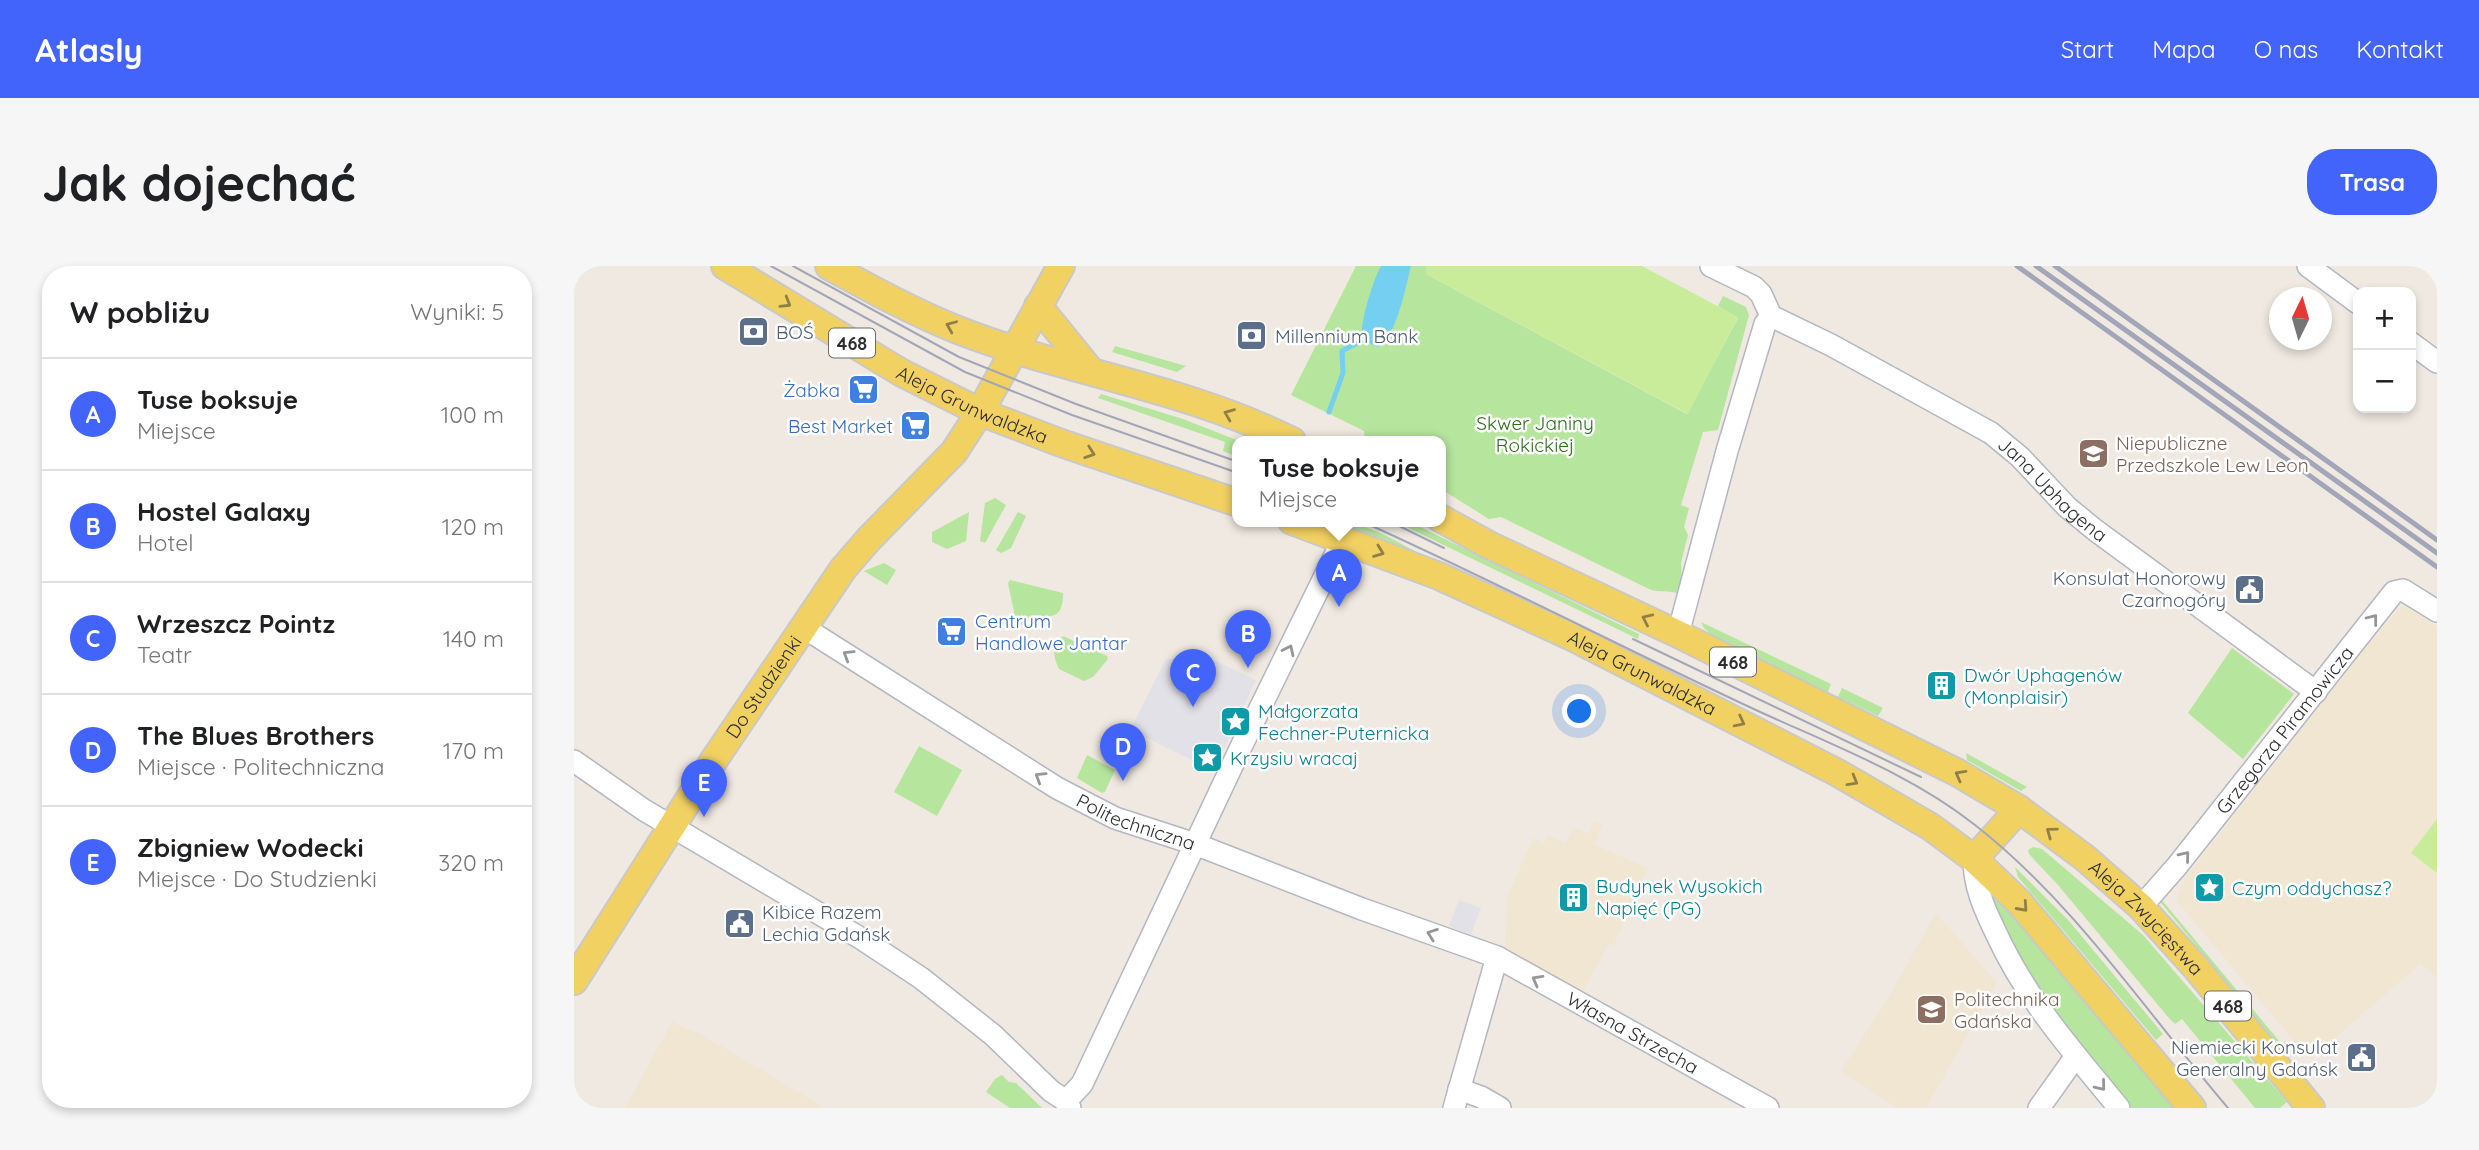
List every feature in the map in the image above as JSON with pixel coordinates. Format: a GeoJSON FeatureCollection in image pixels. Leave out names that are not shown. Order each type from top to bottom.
{"type":"FeatureCollection","features":[{"type":"Feature","properties":{"kind":"main road","name":"Aleja Grunwaldzka"},"geometry":{"type":"LineString","coordinates":[[725,266],[902,373],[980,412],[1061,443],[1232,501]]}},
{"type":"Feature","properties":{"kind":"main road"},"geometry":{"type":"LineString","coordinates":[[829,266],[890,300],[960,330],[1225,412],[1280,436]]}},
{"type":"Feature","properties":{"kind":"main road","name":"Do Studzienki"},"geometry":{"type":"LineString","coordinates":[[574,981],[843,569],[954,452],[980,412],[1060,266]]}},
{"type":"Feature","properties":{"kind":"main road"},"geometry":{"type":"LineString","coordinates":[[1038,306],[1090,370]]}},
{"type":"Feature","properties":{"kind":"main road","name":"468"},"geometry":{"type":"LineString","coordinates":[[1446,521],[1489,545],[1678,634],[1958,773],[2019,809]]}},
{"type":"Feature","properties":{"kind":"main road","name":"Aleja Grunwaldzka"},"geometry":{"type":"LineString","coordinates":[[1309,527],[1439,576],[1570,636],[1838,773],[1931,827],[1974,859]]}},
{"type":"Feature","properties":{"kind":"main road"},"geometry":{"type":"LineString","coordinates":[[1974,859],[2019,809]]}},
{"type":"Feature","properties":{"kind":"main road","name":"Aleja Zwycięstwa"},"geometry":{"type":"LineString","coordinates":[[2019,809],[2085,858],[2141,907],[2197,969],[2311,1108]]}},
{"type":"Feature","properties":{"kind":"main road","name":"468"},"geometry":{"type":"LineString","coordinates":[[1974,859],[2019,902],[2192,1108]]}},
{"type":"Feature","properties":{"kind":"street"},"geometry":{"type":"LineString","coordinates":[[1678,634],[1727,451],[1765,324],[1771,316],[1766,303],[1754,287],[1712,266]]}},
{"type":"Feature","properties":{"kind":"street"},"geometry":{"type":"LineString","coordinates":[[2308,266],[2353,299]]}},
{"type":"Feature","properties":{"kind":"street","name":"Jana Uphagena"},"geometry":{"type":"LineString","coordinates":[[1771,316],[1832,345],[1991,433],[2020,457],[2067,507],[2095,530],[2316,692]]}},
{"type":"Feature","properties":{"kind":"street"},"geometry":{"type":"LineString","coordinates":[[2416,347],[2437,362]]}},
{"type":"Feature","properties":{"kind":"street"},"geometry":{"type":"LineString","coordinates":[[574,761],[673,827],[862,939],[921,978],[993,1035],[1068,1105],[1082,1084],[1343,539]]}},
{"type":"Feature","properties":{"kind":"street","name":"Grzegorza Piramowicza"},"geometry":{"type":"LineString","coordinates":[[2141,907],[2177,866],[2394,593],[2403,590],[2437,611]]}},
{"type":"Feature","properties":{"kind":"street","name":"Politechniczna"},"geometry":{"type":"LineString","coordinates":[[803,627],[1057,788],[1115,818],[1195,844],[1362,909],[1497,957]]}},
{"type":"Feature","properties":{"kind":"street"},"geometry":{"type":"LineString","coordinates":[[1974,859],[1979,894],[2008,959],[2035,1003],[2119,1108]]}},
{"type":"Feature","properties":{"kind":"street"},"geometry":{"type":"LineString","coordinates":[[1497,957],[1457,1098],[1500,1108]]}},
{"type":"Feature","properties":{"kind":"street","name":"Własna Strzecha"},"geometry":{"type":"LineString","coordinates":[[1497,957],[1768,1108]]}},
{"type":"Feature","properties":{"kind":"street"},"geometry":{"type":"LineString","coordinates":[[2039,1108],[2076,1056]]}},
{"type":"Feature","properties":{"kind":"shaded area"},"geometry":{"type":"Polygon","coordinates":[[[2402,606],[2437,627],[2437,977],[2420,964],[2310,1060],[2176,900],[2185,878],[2371,641],[2402,606]]]}},
{"type":"Feature","properties":{"kind":"shaded area"},"geometry":{"type":"Polygon","coordinates":[[[1190,649],[1256,680],[1214,771],[1143,736],[1140,740],[1128,734],[1166,659],[1179,659],[1190,649]]]}},
{"type":"Feature","properties":{"kind":"shaded area"},"geometry":{"type":"Polygon","coordinates":[[[1595,821],[1602,824],[1595,845],[1648,868],[1613,946],[1609,944],[1583,991],[1505,948],[1507,898],[1533,838],[1544,843],[1548,835],[1566,843],[1574,827],[1589,834],[1595,821]]]}},
{"type":"Feature","properties":{"kind":"shaded area"},"geometry":{"type":"Polygon","coordinates":[[[1459,900],[1481,908],[1471,934],[1449,926],[1459,900]]]}},
{"type":"Feature","properties":{"kind":"shaded area","name":"Politechnika Gdańska"},"geometry":{"type":"Polygon","coordinates":[[[1936,913],[1997,983],[1926,1108],[1897,1108],[1841,1071],[1887,1000],[1936,913]]]}},
{"type":"Feature","properties":{"kind":"shaded area"},"geometry":{"type":"Polygon","coordinates":[[[672,1022],[704,1036],[825,1108],[625,1108],[672,1022]]]}},
{"type":"Feature","properties":{"kind":"green space","name":"Skwer Janiny Rokickiej"},"geometry":{"type":"Polygon","coordinates":[[[1356,266],[1426,266],[1426,274],[1687,414],[1738,318],[1718,306],[1723,296],[1746,307],[1749,315],[1718,430],[1703,432],[1681,505],[1689,508],[1684,527],[1688,535],[1681,563],[1682,581],[1677,593],[1649,589],[1501,517],[1489,519],[1446,492],[1446,436],[1364,436],[1364,431],[1291,395],[1356,266]]]}},
{"type":"Feature","properties":{"kind":"green space"},"geometry":{"type":"Polygon","coordinates":[[[1426,266],[1642,266],[1738,317],[1688,414],[1426,274],[1426,266]]]}},
{"type":"Feature","properties":{"kind":"green space"},"geometry":{"type":"Polygon","coordinates":[[[1115,346],[1186,366],[1177,372],[1112,352],[1115,346]]]}},
{"type":"Feature","properties":{"kind":"green space"},"geometry":{"type":"Polygon","coordinates":[[[1101,394],[1183,419],[1232,438],[1232,455],[1223,451],[1225,442],[1098,398],[1101,394]]]}},
{"type":"Feature","properties":{"kind":"green space"},"geometry":{"type":"Polygon","coordinates":[[[995,498],[1006,505],[985,543],[980,541],[985,503],[995,498]]]}},
{"type":"Feature","properties":{"kind":"green space"},"geometry":{"type":"Polygon","coordinates":[[[969,512],[966,541],[947,549],[932,542],[932,532],[969,512]]]}},
{"type":"Feature","properties":{"kind":"green space"},"geometry":{"type":"Polygon","coordinates":[[[1018,512],[1026,516],[1011,548],[1001,553],[996,550],[1018,512]]]}},
{"type":"Feature","properties":{"kind":"green space"},"geometry":{"type":"Polygon","coordinates":[[[1348,527],[1372,529],[1433,561],[1348,527]]]}},
{"type":"Feature","properties":{"kind":"green space"},"geometry":{"type":"Polygon","coordinates":[[[1406,527],[1420,527],[1639,634],[1638,639],[1406,527]]]}},
{"type":"Feature","properties":{"kind":"green space"},"geometry":{"type":"Polygon","coordinates":[[[884,563],[896,570],[887,585],[864,571],[884,563]]]}},
{"type":"Feature","properties":{"kind":"green space"},"geometry":{"type":"Polygon","coordinates":[[[1010,580],[1063,593],[1059,611],[1052,616],[1033,615],[1017,626],[1008,583],[1010,580]]]}},
{"type":"Feature","properties":{"kind":"green space"},"geometry":{"type":"Polygon","coordinates":[[[1701,622],[1831,684],[1828,692],[1714,637],[1701,622]]]}},
{"type":"Feature","properties":{"kind":"green space"},"geometry":{"type":"Polygon","coordinates":[[[1063,636],[1107,656],[1108,659],[1093,677],[1084,681],[1059,669],[1054,651],[1056,643],[1063,636]]]}},
{"type":"Feature","properties":{"kind":"green space"},"geometry":{"type":"Polygon","coordinates":[[[2232,648],[2294,694],[2243,759],[2188,713],[2232,648]]]}},
{"type":"Feature","properties":{"kind":"green space"},"geometry":{"type":"Polygon","coordinates":[[[1842,688],[1883,708],[1878,716],[1838,697],[1842,688]]]}},
{"type":"Feature","properties":{"kind":"green space"},"geometry":{"type":"Polygon","coordinates":[[[919,746],[962,770],[937,816],[894,792],[919,746]]]}},
{"type":"Feature","properties":{"kind":"green space"},"geometry":{"type":"Polygon","coordinates":[[[1966,753],[2027,787],[2021,791],[1967,760],[1966,753]]]}},
{"type":"Feature","properties":{"kind":"green space"},"geometry":{"type":"Polygon","coordinates":[[[1087,755],[1115,770],[1105,792],[1102,793],[1077,778],[1087,755]]]}},
{"type":"Feature","properties":{"kind":"green space"},"geometry":{"type":"Polygon","coordinates":[[[2437,819],[2437,873],[2411,853],[2437,819]]]}},
{"type":"Feature","properties":{"kind":"green space"},"geometry":{"type":"Polygon","coordinates":[[[2033,847],[2042,849],[2143,935],[2287,1102],[2280,1108],[2255,1108],[2182,1019],[2175,1024],[2168,1017],[2029,854],[2028,850],[2033,847]]]}},
{"type":"Feature","properties":{"kind":"green space"},"geometry":{"type":"Polygon","coordinates":[[[2015,867],[2069,921],[2163,1034],[2156,1040],[2018,877],[2015,867]]]}},
{"type":"Feature","properties":{"kind":"green space"},"geometry":{"type":"Polygon","coordinates":[[[1994,897],[2017,919],[2174,1108],[2132,1108],[2037,990],[1992,909],[1994,897]]]}},
{"type":"Feature","properties":{"kind":"green space"},"geometry":{"type":"Polygon","coordinates":[[[2161,899],[2280,1042],[2275,1041],[2161,903],[2161,899]]]}},
{"type":"Feature","properties":{"kind":"green space"},"geometry":{"type":"Polygon","coordinates":[[[1002,1075],[1009,1082],[1016,1083],[1042,1108],[1010,1108],[986,1092],[995,1079],[1002,1075]]]}},
{"type":"Feature","properties":{"kind":"water"},"geometry":{"type":"Polygon","coordinates":[[[1381,266],[1411,266],[1395,323],[1378,347],[1368,342],[1362,333],[1369,299],[1381,266]]]}},
{"type":"Feature","properties":{"kind":"waterway"},"geometry":{"type":"LineString","coordinates":[[1329,412],[1343,373],[1342,351],[1365,339],[1367,334]]}},
{"type":"Feature","properties":{"kind":"tram line"},"geometry":{"type":"LineString","coordinates":[[771,266],[965,372],[1072,415],[1232,471]]}},
{"type":"Feature","properties":{"kind":"tram line"},"geometry":{"type":"LineString","coordinates":[[793,266],[959,357],[1076,404],[1232,460]]}},
{"type":"Feature","properties":{"kind":"tram line"},"geometry":{"type":"LineString","coordinates":[[1374,527],[1743,704],[1863,758],[1949,806],[2011,856],[2045,889],[2108,960],[2228,1108]]}},
{"type":"Feature","properties":{"kind":"tram line"},"geometry":{"type":"LineString","coordinates":[[1401,527],[1444,548]]}},
{"type":"Feature","properties":{"kind":"tram line"},"geometry":{"type":"LineString","coordinates":[[1633,639],[1921,777]]}},
{"type":"Feature","properties":{"kind":"railway"},"geometry":{"type":"LineString","coordinates":[[2017,266],[2437,567]]}},
{"type":"Feature","properties":{"kind":"railway"},"geometry":{"type":"LineString","coordinates":[[2036,266],[2437,553]]}},
{"type":"Feature","properties":{"kind":"railway"},"geometry":{"type":"LineString","coordinates":[[2055,266],[2437,540]]}},
{"type":"Feature","properties":{"kind":"place","name":"BOŚ"},"geometry":{"type":"Point","coordinates":[753,332]}},
{"type":"Feature","properties":{"kind":"place","name":"Millennium Bank"},"geometry":{"type":"Point","coordinates":[1252,336]}},
{"type":"Feature","properties":{"kind":"place","name":"Żabka"},"geometry":{"type":"Point","coordinates":[863,390]}},
{"type":"Feature","properties":{"kind":"place","name":"Best Market"},"geometry":{"type":"Point","coordinates":[916,426]}},
{"type":"Feature","properties":{"kind":"place","name":"Niepubliczne Przedszkole Lew Leon"},"geometry":{"type":"Point","coordinates":[2093,454]}},
{"type":"Feature","properties":{"kind":"place","name":"Konsulat Honorowy Czarnogóry"},"geometry":{"type":"Point","coordinates":[2249,589]}},
{"type":"Feature","properties":{"kind":"place","name":"Tuse boksuje"},"geometry":{"type":"Point","coordinates":[1339,607]}},
{"type":"Feature","properties":{"kind":"place","name":"Centrum Handlowe Jantar"},"geometry":{"type":"Point","coordinates":[952,632]}},
{"type":"Feature","properties":{"kind":"place","name":"Hostel Galaxy"},"geometry":{"type":"Point","coordinates":[1248,668]}},
{"type":"Feature","properties":{"kind":"place","name":"Dwór Uphagenów (Monplaisir)"},"geometry":{"type":"Point","coordinates":[1941,686]}},
{"type":"Feature","properties":{"kind":"place","name":"Wrzeszcz Pointz"},"geometry":{"type":"Point","coordinates":[1193,707]}},
{"type":"Feature","properties":{"kind":"place","name":"Małgorzata Fechner-Puternicka"},"geometry":{"type":"Point","coordinates":[1235,722]}},
{"type":"Feature","properties":{"kind":"place","name":"Krzysiu wracaj"},"geometry":{"type":"Point","coordinates":[1207,758]}},
{"type":"Feature","properties":{"kind":"place","name":"The Blues Brothers"},"geometry":{"type":"Point","coordinates":[1123,781]}},
{"type":"Feature","properties":{"kind":"place","name":"Zbigniew Wodecki"},"geometry":{"type":"Point","coordinates":[704,817]}},
{"type":"Feature","properties":{"kind":"place","name":"Czym oddychasz?"},"geometry":{"type":"Point","coordinates":[2209,888]}},
{"type":"Feature","properties":{"kind":"place","name":"Budynek Wysokich Napięć (PG)"},"geometry":{"type":"Point","coordinates":[1573,897]}},
{"type":"Feature","properties":{"kind":"place","name":"Kibice Razem Lechia Gdańsk"},"geometry":{"type":"Point","coordinates":[739,923]}},
{"type":"Feature","properties":{"kind":"place","name":"Politechnika Gdańska"},"geometry":{"type":"Point","coordinates":[1931,1010]}},
{"type":"Feature","properties":{"kind":"place","name":"Niemiecki Konsulat Generalny Gdańsk"},"geometry":{"type":"Point","coordinates":[2361,1058]}}]}
